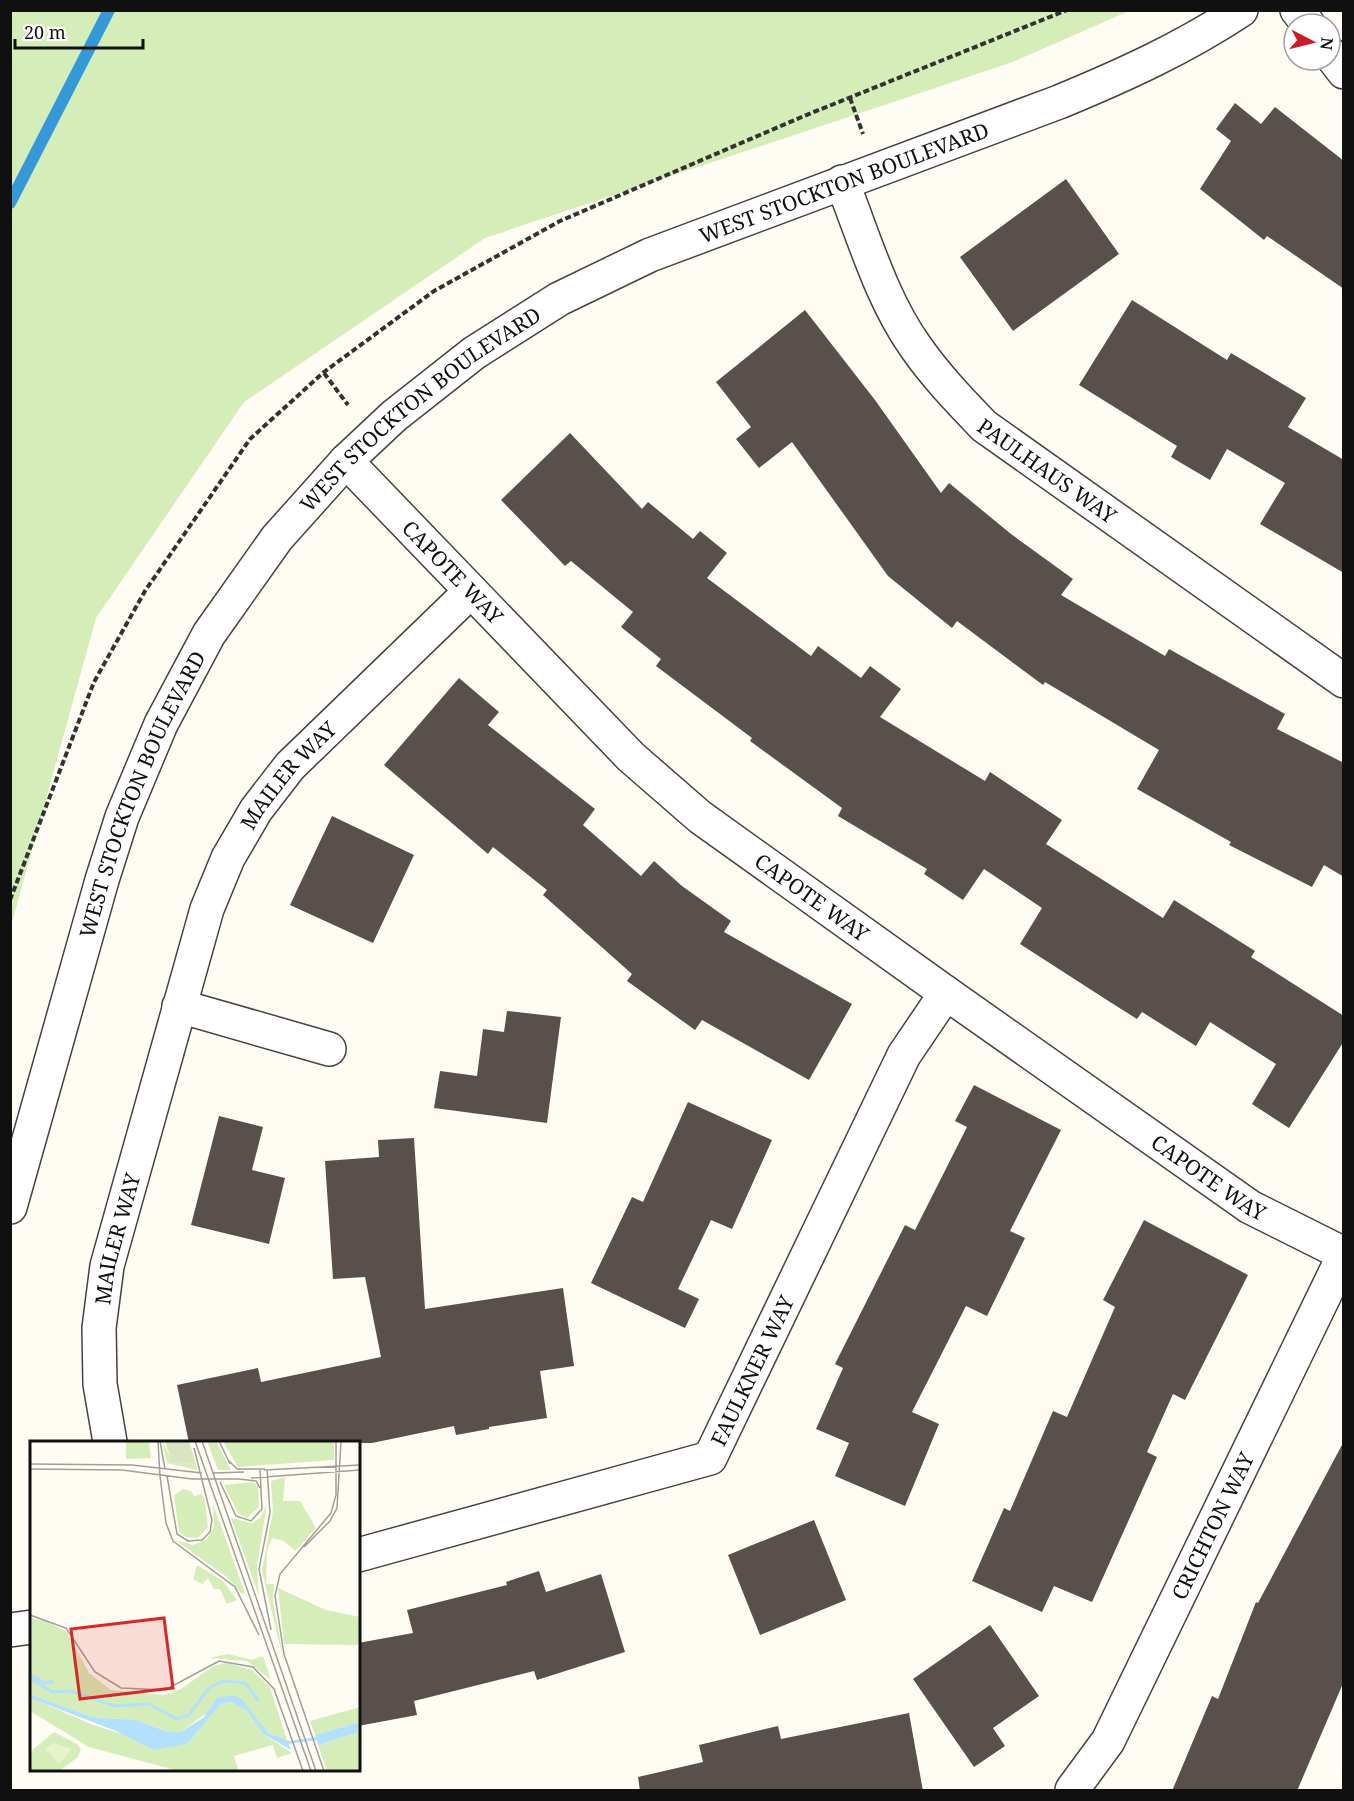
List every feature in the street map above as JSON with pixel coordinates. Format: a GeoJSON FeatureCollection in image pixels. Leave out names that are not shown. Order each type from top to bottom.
{"type":"FeatureCollection","features":[{"type":"Feature","properties":{"kind":"street","name":"WEST STOCKTON BOULEVARD"},"geometry":{"type":"LineString","coordinates":[[10,1207],[102,880],[122,817],[161,724],[209,634],[277,538],[346,461],[394,416],[474,354],[559,299],[650,255],[1059,102],[1122,76],[1211,30],[1241,10]]}},
{"type":"Feature","properties":{"kind":"street","name":"PAULHAUS WAY"},"geometry":{"type":"LineString","coordinates":[[842,182],[887,297],[913,344],[946,388],[984,426],[1344,681]]}},
{"type":"Feature","properties":{"kind":"street","name":"CAPOTE WAY"},"geometry":{"type":"LineString","coordinates":[[346,461],[631,758],[700,817],[1250,1207],[1344,1254]]}},
{"type":"Feature","properties":{"kind":"street","name":"MAILER WAY"},"geometry":{"type":"LineString","coordinates":[[110,1441],[100,1384],[99,1328],[107,1266],[207,909],[228,858],[256,810],[290,766],[471,591]]}},
{"type":"Feature","properties":{"kind":"street","name":"FAULKNER WAY"},"geometry":{"type":"LineString","coordinates":[[360,1554],[710,1458],[904,1055],[946,993]]}},
{"type":"Feature","properties":{"kind":"street"},"geometry":{"type":"LineString","coordinates":[[179,1006],[329,1048]]}},
{"type":"Feature","properties":{"kind":"street","name":"CRICHTON WAY"},"geometry":{"type":"LineString","coordinates":[[1072,1791],[1108,1742],[1344,1254]]}},
{"type":"Feature","properties":{"kind":"street"},"geometry":{"type":"LineString","coordinates":[[10,1629],[30,1627]]}},
{"type":"Feature","properties":{"kind":"green space"},"geometry":{"type":"Polygon","coordinates":[[[11,10],[1129,11],[1010,63],[485,238],[244,402],[96,618],[11,926],[11,10]]]}},
{"type":"Feature","properties":{"kind":"building"},"geometry":{"type":"Polygon","coordinates":[[[1235,103],[1261,124],[1275,107],[1344,161],[1344,289],[1267,236],[1264,240],[1200,189],[1231,141],[1216,129],[1235,103]]]}},
{"type":"Feature","properties":{"kind":"building"},"geometry":{"type":"Polygon","coordinates":[[[1066,179],[1119,254],[1013,331],[960,257],[1066,179]]]}},
{"type":"Feature","properties":{"kind":"building"},"geometry":{"type":"Polygon","coordinates":[[[1132,300],[1227,360],[1231,353],[1306,398],[1288,427],[1344,460],[1344,573],[1260,524],[1285,483],[1227,449],[1210,480],[1171,457],[1177,446],[1079,385],[1132,300]]]}},
{"type":"Feature","properties":{"kind":"building"},"geometry":{"type":"Polygon","coordinates":[[[805,310],[875,400],[941,493],[949,483],[1011,534],[1073,579],[1061,595],[1165,656],[1169,649],[1285,714],[1277,729],[1344,763],[1344,877],[1324,865],[1312,887],[1229,845],[1231,842],[1137,789],[1159,750],[1045,682],[1043,685],[957,621],[952,628],[888,576],[792,442],[759,468],[736,439],[751,427],[716,382],[805,310]]]}},
{"type":"Feature","properties":{"kind":"building"},"geometry":{"type":"Polygon","coordinates":[[[570,433],[642,509],[648,502],[693,539],[700,531],[727,553],[707,578],[811,656],[818,646],[861,678],[870,666],[901,689],[880,717],[985,781],[990,772],[1062,820],[1046,844],[1163,918],[1174,900],[1255,951],[1251,957],[1344,1016],[1344,1041],[1289,1128],[1252,1104],[1276,1064],[1210,1022],[1196,1046],[1142,1012],[1137,1019],[1110,1002],[1020,944],[1042,908],[984,869],[963,900],[924,874],[927,869],[838,816],[842,808],[750,741],[752,738],[656,666],[661,659],[621,627],[633,612],[571,561],[565,566],[501,500],[570,433]]]}},
{"type":"Feature","properties":{"kind":"building"},"geometry":{"type":"Polygon","coordinates":[[[459,678],[499,712],[488,725],[595,809],[583,825],[641,876],[654,861],[682,886],[731,921],[724,932],[852,1004],[809,1080],[702,1020],[695,1030],[627,981],[632,974],[543,895],[547,890],[493,847],[488,854],[384,765],[459,678]]]}},
{"type":"Feature","properties":{"kind":"building"},"geometry":{"type":"Polygon","coordinates":[[[332,816],[414,855],[373,943],[290,905],[332,816]]]}},
{"type":"Feature","properties":{"kind":"building"},"geometry":{"type":"Polygon","coordinates":[[[507,1011],[561,1017],[547,1123],[434,1108],[440,1071],[477,1076],[483,1029],[504,1032],[507,1011]]]}},
{"type":"Feature","properties":{"kind":"building"},"geometry":{"type":"Polygon","coordinates":[[[974,1085],[1061,1130],[1010,1231],[1025,1238],[987,1316],[966,1306],[912,1412],[939,1424],[905,1506],[835,1476],[849,1443],[816,1429],[843,1368],[835,1364],[905,1225],[915,1230],[967,1127],[955,1121],[974,1085]]]}},
{"type":"Feature","properties":{"kind":"building"},"geometry":{"type":"Polygon","coordinates":[[[688,1102],[772,1140],[732,1229],[711,1220],[678,1289],[699,1299],[685,1328],[591,1283],[632,1197],[643,1202],[688,1102]]]}},
{"type":"Feature","properties":{"kind":"building"},"geometry":{"type":"Polygon","coordinates":[[[219,1116],[263,1127],[252,1170],[285,1178],[269,1244],[191,1225],[219,1116]]]}},
{"type":"Feature","properties":{"kind":"building"},"geometry":{"type":"Polygon","coordinates":[[[414,1138],[425,1309],[563,1288],[574,1366],[540,1371],[547,1418],[489,1427],[489,1429],[456,1435],[454,1426],[372,1443],[360,1443],[360,1441],[189,1441],[177,1385],[258,1368],[261,1382],[381,1357],[365,1277],[333,1279],[325,1161],[379,1157],[378,1140],[414,1138]]]}},
{"type":"Feature","properties":{"kind":"building"},"geometry":{"type":"Polygon","coordinates":[[[1144,1220],[1248,1275],[1185,1400],[1173,1394],[1147,1452],[1157,1457],[1092,1602],[1054,1586],[1042,1612],[972,1581],[1004,1508],[1010,1511],[1053,1411],[1067,1417],[1115,1307],[1103,1300],[1144,1220]]]}},
{"type":"Feature","properties":{"kind":"building"},"geometry":{"type":"Polygon","coordinates":[[[1344,1441],[1344,1681],[1297,1791],[1172,1791],[1212,1696],[1218,1699],[1256,1602],[1258,1603],[1344,1441]]]}},
{"type":"Feature","properties":{"kind":"building"},"geometry":{"type":"Polygon","coordinates":[[[814,1520],[846,1600],[760,1635],[728,1555],[814,1520]]]}},
{"type":"Feature","properties":{"kind":"building"},"geometry":{"type":"Polygon","coordinates":[[[539,1571],[546,1592],[601,1574],[625,1652],[537,1680],[534,1671],[414,1701],[417,1715],[360,1726],[360,1643],[413,1633],[407,1610],[507,1585],[506,1582],[539,1571]]]}},
{"type":"Feature","properties":{"kind":"building"},"geometry":{"type":"Polygon","coordinates":[[[990,1625],[1039,1696],[993,1728],[1005,1746],[974,1767],[913,1679],[990,1625]]]}},
{"type":"Feature","properties":{"kind":"building"},"geometry":{"type":"Polygon","coordinates":[[[909,1713],[923,1791],[640,1791],[638,1777],[703,1762],[699,1745],[778,1726],[781,1739],[909,1713]]]}},
{"type":"Feature","properties":{"kind":"waterway"},"geometry":{"type":"LineString","coordinates":[[10,203],[109,10]]}}]}
